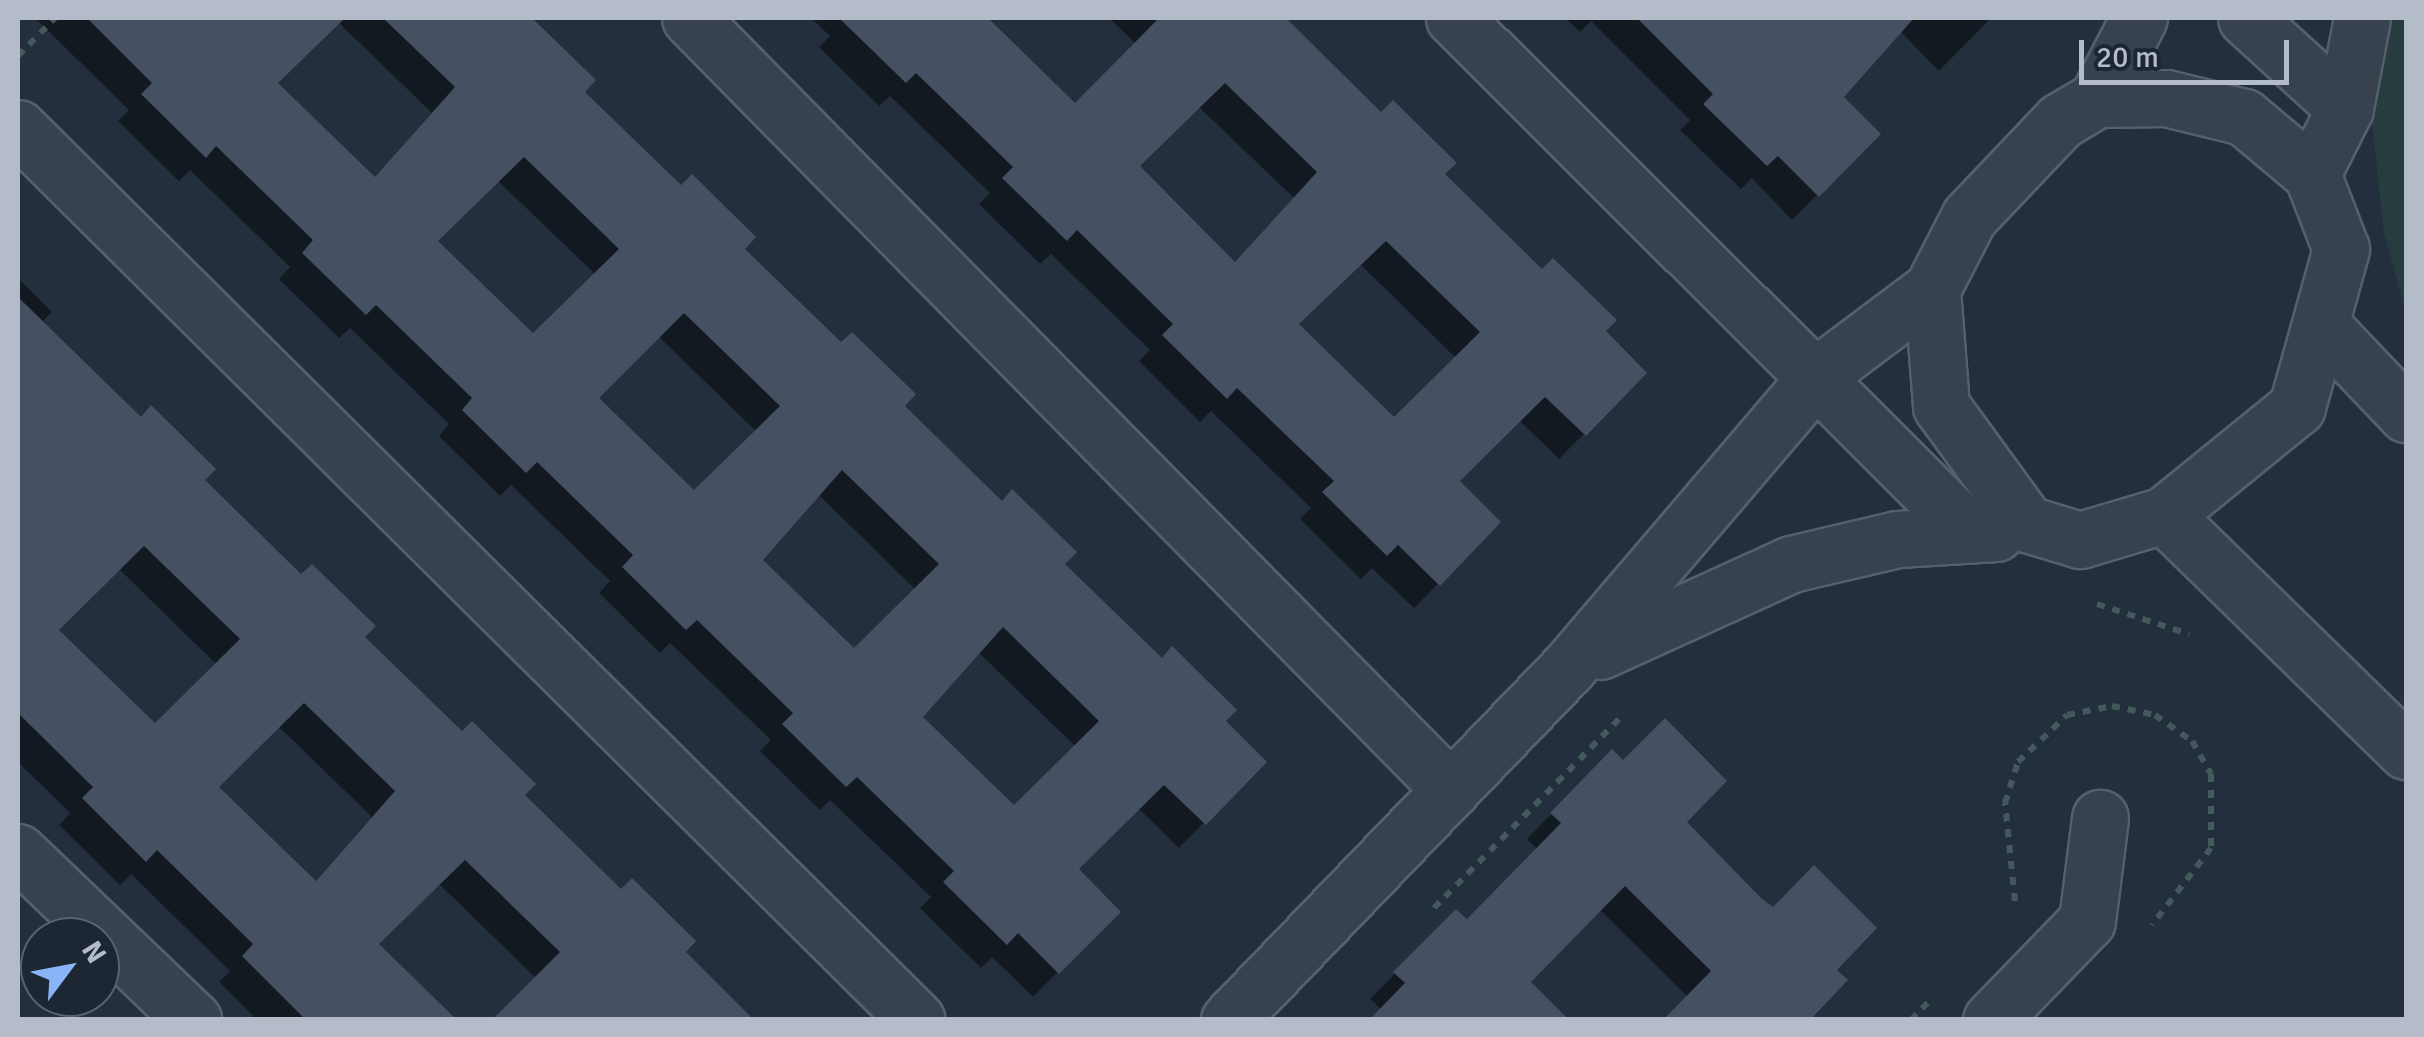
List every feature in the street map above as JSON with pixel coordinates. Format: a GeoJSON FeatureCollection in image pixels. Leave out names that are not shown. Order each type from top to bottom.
{"type":"FeatureCollection","features":[{"type":"Feature","properties":{"kind":"street"},"geometry":{"type":"LineString","coordinates":[[690,18],[1450,790]]}},
{"type":"Feature","properties":{"kind":"street"},"geometry":{"type":"LineString","coordinates":[[1454,18],[1820,373],[1972,534]]}},
{"type":"Feature","properties":{"kind":"street"},"geometry":{"type":"LineString","coordinates":[[1229,1020],[1566,669],[1820,373],[1932,289],[2007,172],[2098,99],[2138,18]]}},
{"type":"Feature","properties":{"kind":"street"},"geometry":{"type":"LineString","coordinates":[[2246,18],[2345,108]]}},
{"type":"Feature","properties":{"kind":"street"},"geometry":{"type":"LineString","coordinates":[[2312,174],[2345,108],[2362,18]]}},
{"type":"Feature","properties":{"kind":"street"},"geometry":{"type":"LineString","coordinates":[[1566,669],[1678,608],[1791,564],[1898,539],[1972,534],[2080,540],[2164,515],[2297,407],[2324,328],[2341,249],[2312,174],[2244,117],[2166,98],[2098,99]]}},
{"type":"Feature","properties":{"kind":"street"},"geometry":{"type":"LineString","coordinates":[[18,128],[917,1020]]}},
{"type":"Feature","properties":{"kind":"street"},"geometry":{"type":"LineString","coordinates":[[1932,289],[1941,406],[2028,524],[2080,540]]}},
{"type":"Feature","properties":{"kind":"street"},"geometry":{"type":"LineString","coordinates":[[2324,328],[2406,414]]}},
{"type":"Feature","properties":{"kind":"street"},"geometry":{"type":"LineString","coordinates":[[2164,515],[2406,751]]}},
{"type":"Feature","properties":{"kind":"street"},"geometry":{"type":"LineString","coordinates":[[1990,1020],[2087,921],[2100,818]]}},
{"type":"Feature","properties":{"kind":"street"},"geometry":{"type":"LineString","coordinates":[[18,852],[193,1020]]}},
{"type":"Feature","properties":{"kind":"path"},"geometry":{"type":"LineString","coordinates":[[18,56],[54,18]]}},
{"type":"Feature","properties":{"kind":"path"},"geometry":{"type":"LineString","coordinates":[[2080,599],[2204,641]]}},
{"type":"Feature","properties":{"kind":"path"},"geometry":{"type":"LineString","coordinates":[[1419,923],[1636,702]]}},
{"type":"Feature","properties":{"kind":"green space"},"geometry":{"type":"Polygon","coordinates":[[[2380,18],[2406,18],[2406,312],[2384,233],[2371,114],[2380,18]]]}},
{"type":"Feature","properties":{"kind":"building"},"geometry":{"type":"Polygon","coordinates":[[[87,18],[345,18],[278,83],[375,177],[455,87],[383,18],[532,18],[596,80],[585,92],[681,185],[692,174],[756,237],[745,249],[841,342],[852,332],[916,394],[905,406],[1002,501],[1012,489],[1077,552],[1065,564],[1162,658],[1172,646],[1237,710],[1226,721],[1267,762],[1206,825],[1164,785],[1079,869],[1121,912],[1059,974],[1018,933],[1007,945],[943,882],[954,871],[857,777],[846,787],[782,724],[793,713],[697,620],[686,630],[622,567],[633,555],[537,462],[526,473],[462,410],[472,398],[376,305],[366,315],[302,253],[313,240],[216,146],[206,158],[141,94],[152,83],[87,18]],[[524,157],[438,241],[533,333],[619,249],[524,157]],[[684,313],[599,398],[694,490],[780,406],[684,313]],[[842,470],[763,560],[854,648],[939,564],[842,470]],[[1003,627],[923,717],[1014,805],[1099,721],[1003,627]]]}},
{"type":"Feature","properties":{"kind":"building"},"geometry":{"type":"Polygon","coordinates":[[[839,18],[988,18],[1075,103],[1159,18],[1286,18],[1381,112],[1393,100],[1457,163],[1445,174],[1542,269],[1553,258],[1617,320],[1606,331],[1647,373],[1586,436],[1545,397],[1460,481],[1501,522],[1440,586],[1398,545],[1387,556],[1322,492],[1334,481],[1237,388],[1227,399],[1162,335],[1173,324],[1077,230],[1067,241],[1002,178],[1013,167],[916,73],[906,83],[839,18]],[[1225,83],[1140,166],[1235,262],[1317,172],[1225,83]],[[1386,241],[1299,324],[1394,417],[1480,332],[1386,241]]]}},
{"type":"Feature","properties":{"kind":"building"},"geometry":{"type":"Polygon","coordinates":[[[1637,18],[1914,18],[1844,97],[1881,134],[1819,197],[1778,156],[1767,166],[1703,104],[1713,94],[1637,18]]]}},
{"type":"Feature","properties":{"kind":"building"},"geometry":{"type":"Polygon","coordinates":[[[18,297],[141,417],[151,405],[216,469],[205,480],[301,574],[312,564],[376,626],[365,637],[462,731],[472,721],[536,784],[525,795],[621,889],[632,878],[696,941],[686,952],[754,1020],[492,1020],[560,952],[465,860],[379,944],[457,1020],[306,1020],[242,956],[253,944],[157,850],[146,862],[82,798],[93,787],[18,713],[18,297]],[[144,546],[59,630],[155,723],[240,639],[144,546]],[[304,703],[219,787],[316,881],[395,791],[304,703]]]}},
{"type":"Feature","properties":{"kind":"building"},"geometry":{"type":"Polygon","coordinates":[[[1665,718],[1727,781],[1687,822],[1761,898],[1773,907],[1814,865],[1877,928],[1837,970],[1848,980],[1810,1020],[1663,1020],[1711,971],[1625,886],[1531,982],[1569,1020],[1369,1020],[1405,983],[1393,972],[1456,909],[1467,919],[1561,823],[1550,813],[1612,749],[1623,760],[1665,718]]]}}]}
